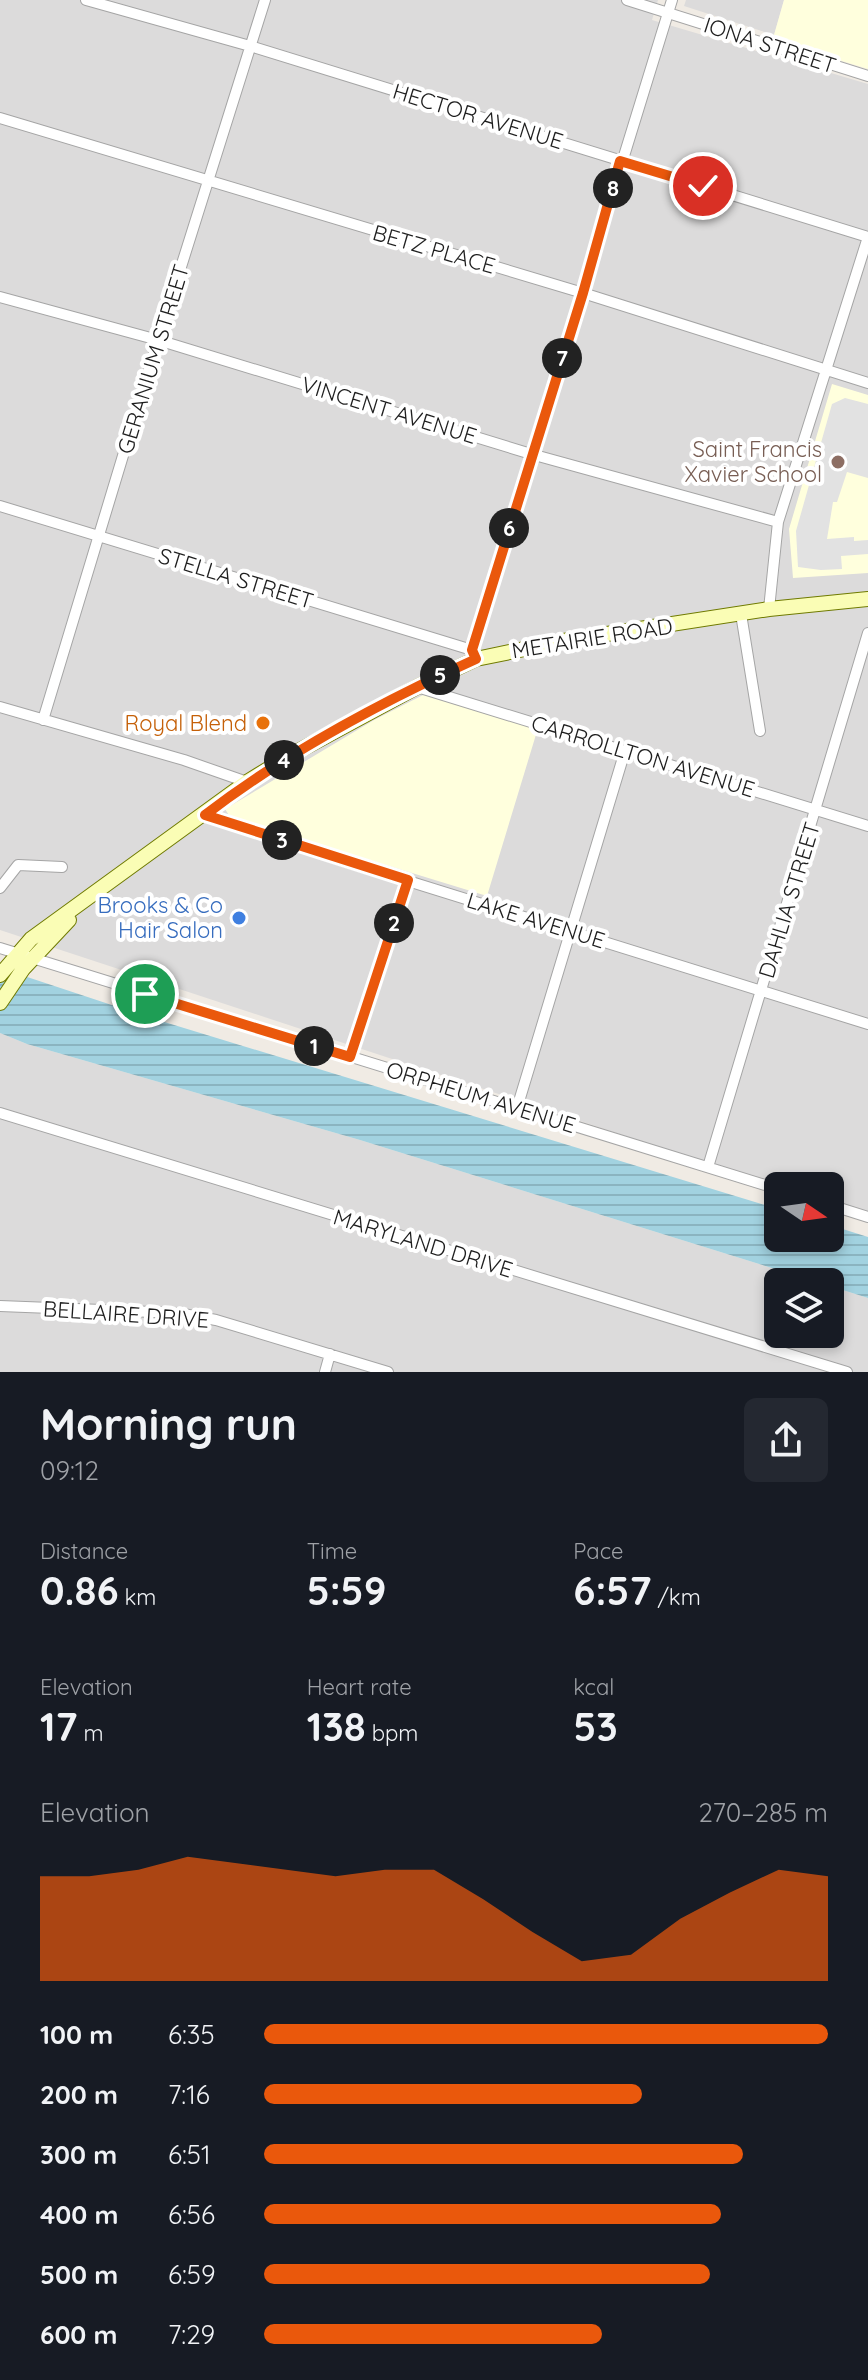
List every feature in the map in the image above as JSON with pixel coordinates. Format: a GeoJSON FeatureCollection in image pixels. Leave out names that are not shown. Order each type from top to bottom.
{"type":"FeatureCollection","features":[{"type":"Feature","properties":{"kind":"main road","name":"METAIRIE ROAD"},"geometry":{"type":"LineString","coordinates":[[0,1003],[16,964],[31,939],[247,782],[474,654],[769,609],[868,599]]}},
{"type":"Feature","properties":{"kind":"street","name":"HECTOR AVENUE"},"geometry":{"type":"LineString","coordinates":[[86,0],[250,46],[868,237]]}},
{"type":"Feature","properties":{"kind":"street","name":"GERANIUM STREET"},"geometry":{"type":"LineString","coordinates":[[43,720],[265,0]]}},
{"type":"Feature","properties":{"kind":"street","name":"IONA STREET"},"geometry":{"type":"LineString","coordinates":[[627,0],[868,76]]}},
{"type":"Feature","properties":{"kind":"street"},"geometry":{"type":"LineString","coordinates":[[474,654],[531,454],[672,0]]}},
{"type":"Feature","properties":{"kind":"street","name":"BETZ PLACE"},"geometry":{"type":"LineString","coordinates":[[0,118],[583,293],[868,383]]}},
{"type":"Feature","properties":{"kind":"street"},"geometry":{"type":"LineString","coordinates":[[769,609],[778,522],[868,237]]}},
{"type":"Feature","properties":{"kind":"street","name":"VINCENT AVENUE"},"geometry":{"type":"LineString","coordinates":[[0,297],[158,340],[531,454],[778,522]]}},
{"type":"Feature","properties":{"kind":"street","name":"STELLA STREET"},"geometry":{"type":"LineString","coordinates":[[0,506],[474,654]]}},
{"type":"Feature","properties":{"kind":"street"},"geometry":{"type":"LineString","coordinates":[[741,614],[760,731]]}},
{"type":"Feature","properties":{"kind":"street","name":"DAHLIA STREET"},"geometry":{"type":"LineString","coordinates":[[708,1167],[868,633]]}},
{"type":"Feature","properties":{"kind":"street","name":"CARROLLTON AVENUE"},"geometry":{"type":"LineString","coordinates":[[417,687],[868,826]]}},
{"type":"Feature","properties":{"kind":"street"},"geometry":{"type":"LineString","coordinates":[[0,707],[184,760],[247,782]]}},
{"type":"Feature","properties":{"kind":"street"},"geometry":{"type":"LineString","coordinates":[[517,1108],[625,751]]}},
{"type":"Feature","properties":{"kind":"street","name":"LAKE AVENUE"},"geometry":{"type":"LineString","coordinates":[[205,815],[868,1024]]}},
{"type":"Feature","properties":{"kind":"street"},"geometry":{"type":"LineString","coordinates":[[0,888],[18,865],[62,867]]}},
{"type":"Feature","properties":{"kind":"street"},"geometry":{"type":"LineString","coordinates":[[350,1057],[408,880]]}},
{"type":"Feature","properties":{"kind":"street","name":"ORPHEUM AVENUE"},"geometry":{"type":"LineString","coordinates":[[0,948],[16,964],[350,1057],[764,1185]]}},
{"type":"Feature","properties":{"kind":"street","name":"MARYLAND DRIVE"},"geometry":{"type":"LineString","coordinates":[[0,1113],[847,1372]]}},
{"type":"Feature","properties":{"kind":"street"},"geometry":{"type":"LineString","coordinates":[[844,1209],[868,1217]]}},
{"type":"Feature","properties":{"kind":"street","name":"BELLAIRE DRIVE"},"geometry":{"type":"LineString","coordinates":[[0,1306],[178,1313],[216,1320],[388,1372]]}},
{"type":"Feature","properties":{"kind":"street"},"geometry":{"type":"LineString","coordinates":[[325,1372],[330,1354]]}},
{"type":"Feature","properties":{"kind":"shaded area"},"geometry":{"type":"Polygon","coordinates":[[[0,0],[658,0],[652,20],[868,84],[868,1216],[844,1208],[844,1172],[764,1172],[764,1181],[0,930],[0,0]]]}},
{"type":"Feature","properties":{"kind":"shaded area"},"geometry":{"type":"Polygon","coordinates":[[[686,0],[784,0],[774,35],[684,6],[686,0]]]}},
{"type":"Feature","properties":{"kind":"shaded area"},"geometry":{"type":"Polygon","coordinates":[[[784,0],[868,0],[868,69],[793,46],[774,35],[784,0]]]}},
{"type":"Feature","properties":{"kind":"shaded area","name":"Saint Francis Xavier School"},"geometry":{"type":"Polygon","coordinates":[[[832,384],[868,395],[868,573],[793,578],[789,529],[832,384]]]}},
{"type":"Feature","properties":{"kind":"shaded area","name":"Saint Francis Xavier School"},"geometry":{"type":"Polygon","coordinates":[[[845,398],[868,404],[868,478],[847,472],[837,502],[833,502],[827,539],[854,537],[854,541],[868,540],[868,554],[841,556],[842,569],[798,567],[796,531],[832,404],[845,398]]]}},
{"type":"Feature","properties":{"kind":"shaded area"},"geometry":{"type":"Polygon","coordinates":[[[425,694],[538,728],[487,896],[230,817],[225,809],[374,720],[425,694]]]}},
{"type":"Feature","properties":{"kind":"shaded area"},"geometry":{"type":"Polygon","coordinates":[[[0,1033],[27,1044],[360,1140],[772,1268],[764,1268],[764,1348],[844,1348],[844,1290],[868,1298],[868,1372],[0,1372],[0,1033]]]}},
{"type":"Feature","properties":{"kind":"water"},"geometry":{"type":"Polygon","coordinates":[[[0,968],[148,1017],[764,1205],[764,1252],[844,1252],[844,1229],[868,1237],[868,1298],[844,1290],[844,1268],[772,1268],[360,1140],[27,1044],[0,1033],[0,968]]]}},
{"type":"Feature","properties":{"kind":"place","name":"Saint Francis Xavier School"},"geometry":{"type":"Point","coordinates":[838,462]}},
{"type":"Feature","properties":{"kind":"place","name":"Royal Blend"},"geometry":{"type":"Point","coordinates":[263,723]}},
{"type":"Feature","properties":{"kind":"place","name":"Brooks & Co Hair Salon"},"geometry":{"type":"Point","coordinates":[239,918]}},
{"type":"Feature","properties":{"kind":"route"},"geometry":{"type":"LineString","coordinates":[[145,994],[350,1057],[408,880],[205,815],[247,782],[291,755],[476,659],[472,650],[583,293],[620,161],[703,186]]}}]}
